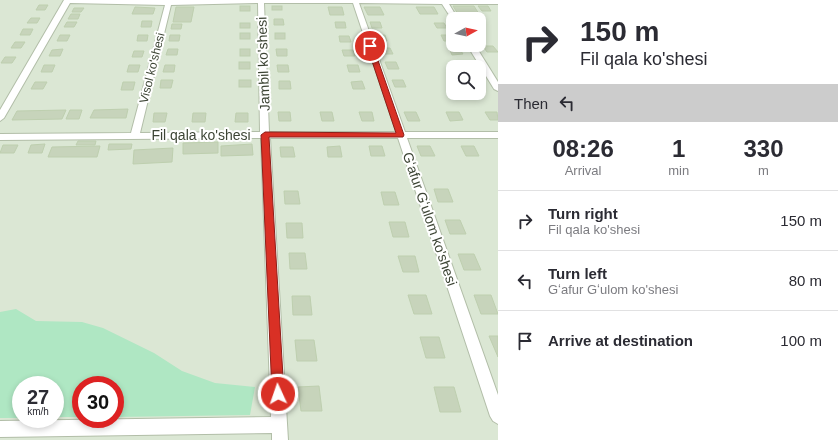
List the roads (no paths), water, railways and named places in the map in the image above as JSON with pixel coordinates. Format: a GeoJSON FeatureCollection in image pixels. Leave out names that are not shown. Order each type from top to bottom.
{"type":"FeatureCollection","features":[{"type":"Feature","properties":{"kind":"street"},"geometry":{"type":"LineString","coordinates":[[0,118],[67,1],[261,0],[498,2]]}},
{"type":"Feature","properties":{"kind":"street","name":"Jambil ko'shesi"},"geometry":{"type":"LineString","coordinates":[[261,0],[265,135],[280,432]]}},
{"type":"Feature","properties":{"kind":"street","name":"Visol ko'shesi"},"geometry":{"type":"LineString","coordinates":[[135,136],[168,1]]}},
{"type":"Feature","properties":{"kind":"street","name":"Gʻafur Gʻulom ko'shesi"},"geometry":{"type":"LineString","coordinates":[[355,1],[498,416]]}},
{"type":"Feature","properties":{"kind":"street"},"geometry":{"type":"LineString","coordinates":[[444,1],[451,12]]}},
{"type":"Feature","properties":{"kind":"street"},"geometry":{"type":"LineString","coordinates":[[475,52],[498,89]]}},
{"type":"Feature","properties":{"kind":"street","name":"Fil qala ko'shesi"},"geometry":{"type":"LineString","coordinates":[[0,137],[498,135]]}},
{"type":"Feature","properties":{"kind":"street"},"geometry":{"type":"LineString","coordinates":[[0,429],[280,432]]}}]}
